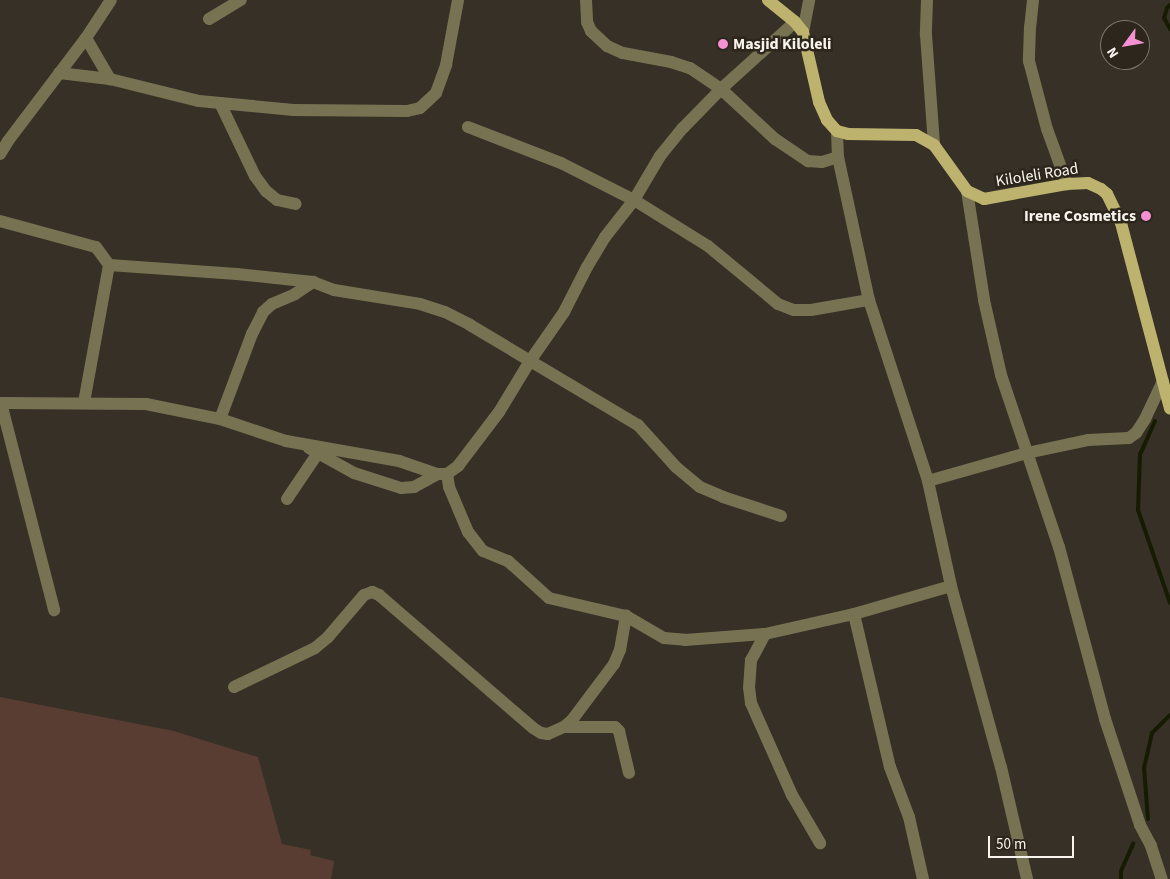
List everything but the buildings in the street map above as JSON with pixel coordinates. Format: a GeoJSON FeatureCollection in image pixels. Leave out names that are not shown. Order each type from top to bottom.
{"type":"FeatureCollection","features":[{"type":"Feature","properties":{"kind":"main road"},"geometry":{"type":"LineString","coordinates":[[768,0],[804,32],[819,102],[827,120],[837,131],[848,134],[876,135],[903,133],[916,135],[934,145],[968,191]]}},
{"type":"Feature","properties":{"kind":"main road","name":"Kiloleli Road"},"geometry":{"type":"LineString","coordinates":[[968,191],[984,199],[993,199],[1067,184],[1088,183],[1101,189],[1112,201],[1120,223],[1170,409]]}},
{"type":"Feature","properties":{"kind":"street"},"geometry":{"type":"LineString","coordinates":[[0,154],[86,38],[110,0]]}},
{"type":"Feature","properties":{"kind":"street"},"geometry":{"type":"LineString","coordinates":[[209,19],[241,0]]}},
{"type":"Feature","properties":{"kind":"street"},"geometry":{"type":"LineString","coordinates":[[59,72],[110,79],[199,102],[314,111],[393,112],[420,108],[436,93],[446,65],[458,0]]}},
{"type":"Feature","properties":{"kind":"street"},"geometry":{"type":"LineString","coordinates":[[586,0],[587,22],[591,31],[607,46],[622,53],[671,62],[690,68],[721,89],[775,139],[808,161],[822,162],[838,157]]}},
{"type":"Feature","properties":{"kind":"street"},"geometry":{"type":"LineString","coordinates":[[804,32],[809,0]]}},
{"type":"Feature","properties":{"kind":"street"},"geometry":{"type":"LineString","coordinates":[[927,0],[926,35],[934,145]]}},
{"type":"Feature","properties":{"kind":"street"},"geometry":{"type":"LineString","coordinates":[[1033,0],[1030,27],[1030,61],[1047,129],[1067,184]]}},
{"type":"Feature","properties":{"kind":"street"},"geometry":{"type":"LineString","coordinates":[[303,444],[354,473],[401,488],[414,487],[458,466],[499,412],[564,312],[586,266],[605,237],[634,200],[668,145],[721,89],[795,22]]}},
{"type":"Feature","properties":{"kind":"street"},"geometry":{"type":"LineString","coordinates":[[86,38],[110,79]]}},
{"type":"Feature","properties":{"kind":"street"},"geometry":{"type":"LineString","coordinates":[[220,103],[255,176],[266,191],[277,200],[296,204]]}},
{"type":"Feature","properties":{"kind":"street"},"geometry":{"type":"LineString","coordinates":[[468,127],[561,164],[634,200],[708,246],[778,304],[794,310],[811,310],[868,300]]}},
{"type":"Feature","properties":{"kind":"street"},"geometry":{"type":"LineString","coordinates":[[837,131],[838,157],[868,300],[928,480],[951,586],[1001,766],[1027,879]]}},
{"type":"Feature","properties":{"kind":"street"},"geometry":{"type":"LineString","coordinates":[[968,191],[984,300],[1002,375],[1059,547],[1105,719],[1140,825],[1151,846],[1162,879]]}},
{"type":"Feature","properties":{"kind":"street"},"geometry":{"type":"LineString","coordinates":[[0,221],[96,247],[109,265],[84,403]]}},
{"type":"Feature","properties":{"kind":"street"},"geometry":{"type":"LineString","coordinates":[[109,265],[237,274],[313,282],[334,290],[420,304],[445,312],[638,425],[676,467],[700,487],[723,497],[781,516]]}},
{"type":"Feature","properties":{"kind":"street"},"geometry":{"type":"LineString","coordinates":[[220,419],[252,334],[263,312],[272,304],[295,294],[313,282]]}},
{"type":"Feature","properties":{"kind":"street"},"geometry":{"type":"LineString","coordinates":[[928,480],[1027,453],[1088,440],[1129,438],[1136,433],[1145,419],[1163,381]]}},
{"type":"Feature","properties":{"kind":"street"},"geometry":{"type":"LineString","coordinates":[[54,610],[1,403],[146,404],[220,419],[264,434],[303,444],[399,461],[442,474],[468,532],[484,551],[508,561],[549,598],[626,616],[664,638],[685,640],[765,634],[854,614],[951,586]]}},
{"type":"Feature","properties":{"kind":"street"},"geometry":{"type":"LineString","coordinates":[[287,499],[318,453]]}},
{"type":"Feature","properties":{"kind":"street"},"geometry":{"type":"LineString","coordinates":[[234,687],[315,648],[328,637],[364,594],[372,592],[379,595],[533,728],[540,733],[548,734],[564,727],[580,711],[596,685],[614,664],[620,650],[626,616]]}},
{"type":"Feature","properties":{"kind":"street"},"geometry":{"type":"LineString","coordinates":[[854,614],[890,767],[909,816],[923,879]]}},
{"type":"Feature","properties":{"kind":"street"},"geometry":{"type":"LineString","coordinates":[[765,634],[751,660],[749,687],[751,703],[792,795],[820,843]]}},
{"type":"Feature","properties":{"kind":"street"},"geometry":{"type":"LineString","coordinates":[[564,727],[615,726],[619,732],[629,773]]}},
{"type":"Feature","properties":{"kind":"shaded area"},"geometry":{"type":"Polygon","coordinates":[[[0,697],[174,731],[258,757],[282,844],[311,850],[310,855],[334,861],[331,879],[0,879],[0,697]]]}},
{"type":"Feature","properties":{"kind":"waterway"},"geometry":{"type":"LineString","coordinates":[[1170,5],[1164,18],[1170,29]]}},
{"type":"Feature","properties":{"kind":"waterway"},"geometry":{"type":"LineString","coordinates":[[1155,421],[1140,454],[1138,510],[1170,603]]}},
{"type":"Feature","properties":{"kind":"waterway"},"geometry":{"type":"LineString","coordinates":[[1148,819],[1144,768],[1152,733],[1170,715]]}},
{"type":"Feature","properties":{"kind":"waterway"},"geometry":{"type":"LineString","coordinates":[[1121,879],[1121,871],[1133,844]]}},
{"type":"Feature","properties":{"kind":"place","name":"Masjid Kiloleli"},"geometry":{"type":"Point","coordinates":[723,44]}},
{"type":"Feature","properties":{"kind":"place","name":"Irene Cosmetics"},"geometry":{"type":"Point","coordinates":[1146,216]}}]}
